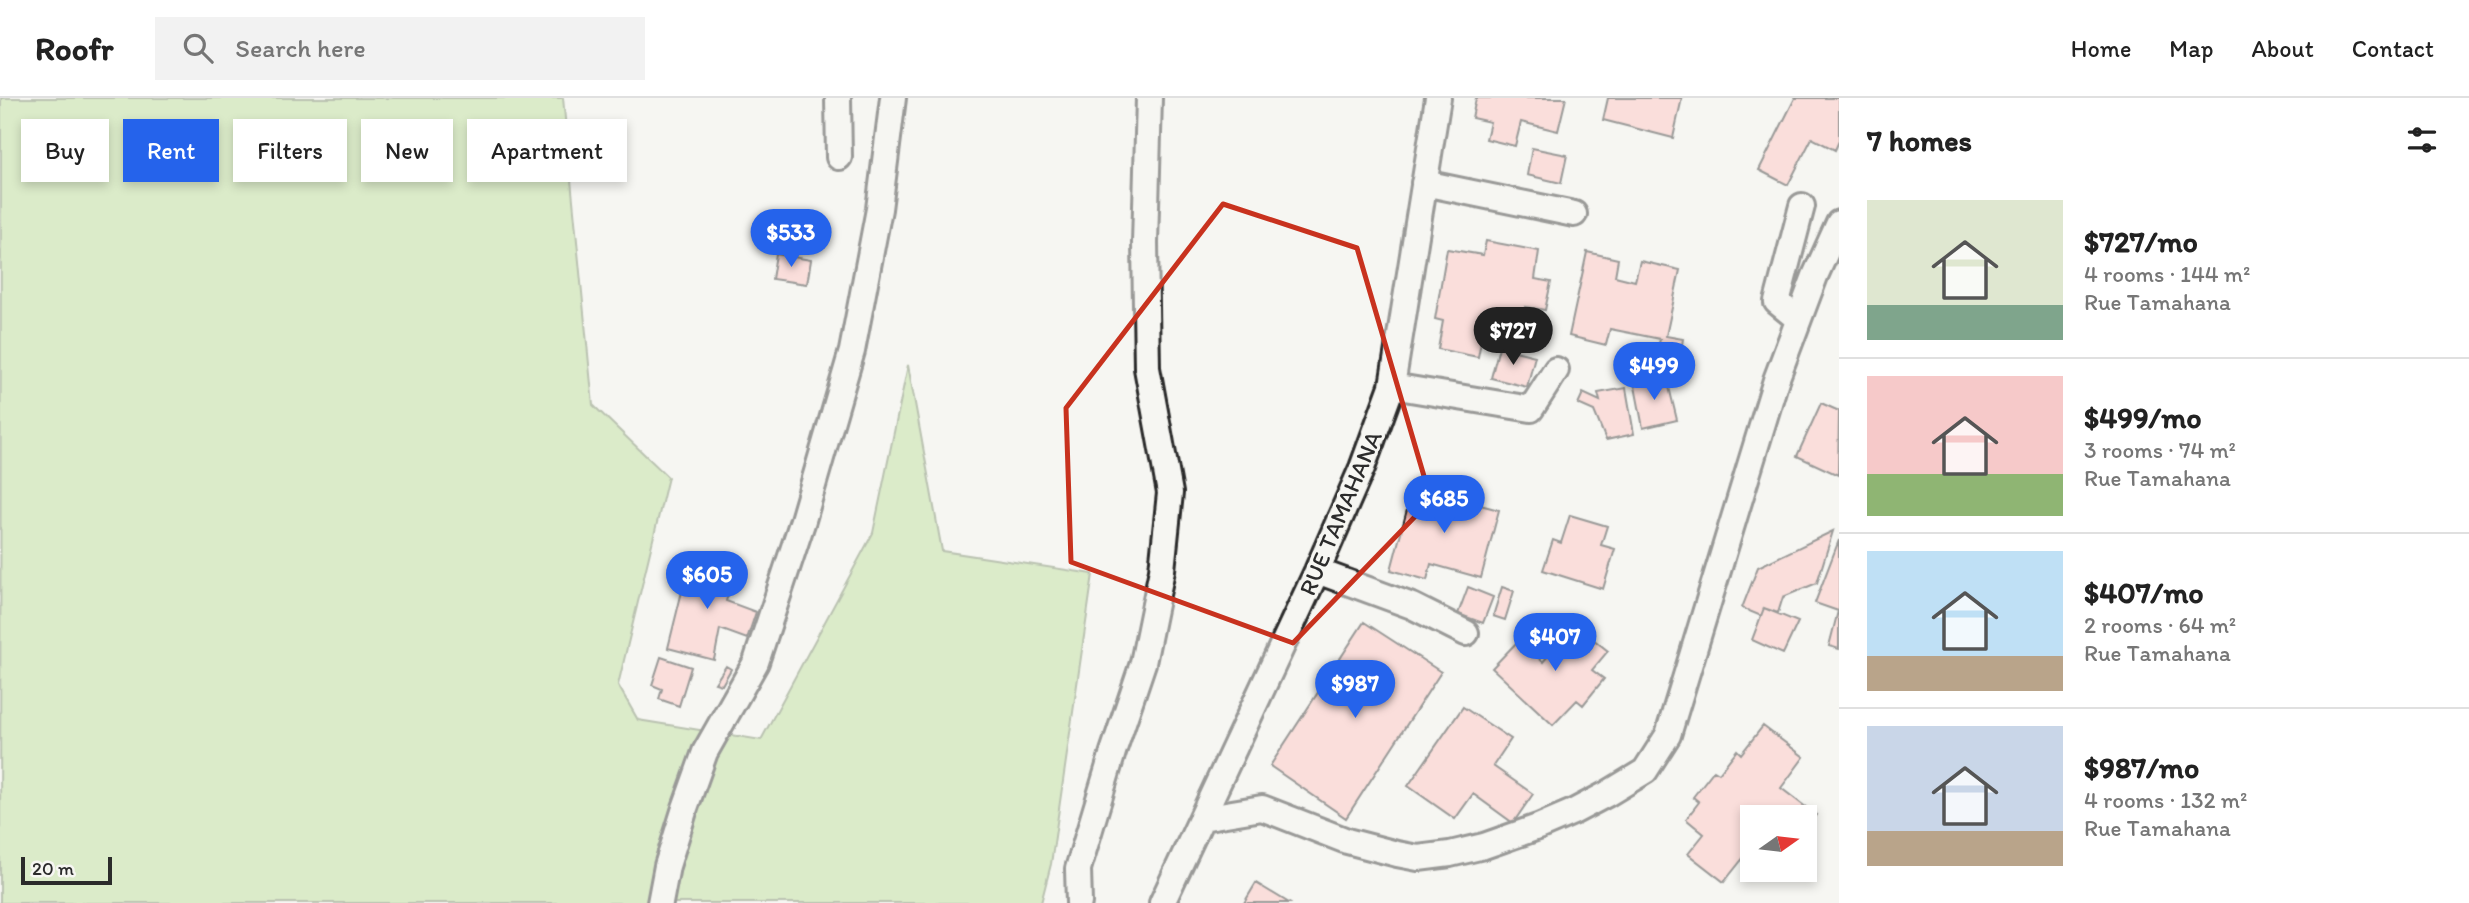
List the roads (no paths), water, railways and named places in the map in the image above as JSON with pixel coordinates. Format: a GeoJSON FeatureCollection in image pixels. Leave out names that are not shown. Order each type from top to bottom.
{"type":"FeatureCollection","features":[{"type":"Feature","properties":{"kind":"street"},"geometry":{"type":"LineString","coordinates":[[838,98],[839,157]]}},
{"type":"Feature","properties":{"kind":"street"},"geometry":{"type":"LineString","coordinates":[[660,903],[667,866],[701,763],[756,662],[803,520],[852,351],[879,209],[893,98]]}},
{"type":"Feature","properties":{"kind":"street"},"geometry":{"type":"LineString","coordinates":[[1079,903],[1078,869],[1143,663],[1162,570],[1170,493],[1147,368],[1145,243],[1149,98]]}},
{"type":"Feature","properties":{"kind":"street","name":"RUE TAMAHANA"},"geometry":{"type":"LineString","coordinates":[[1162,903],[1317,571],[1362,468],[1392,386],[1438,98]]}},
{"type":"Feature","properties":{"kind":"street"},"geometry":{"type":"LineString","coordinates":[[1424,183],[1574,214]]}},
{"type":"Feature","properties":{"kind":"street"},"geometry":{"type":"LineString","coordinates":[[1798,319],[1777,302],[1802,206]]}},
{"type":"Feature","properties":{"kind":"street"},"geometry":{"type":"LineString","coordinates":[[1202,818],[1262,808],[1347,841],[1418,858],[1484,846],[1538,827],[1573,812],[1645,771],[1668,735],[1766,412],[1798,319],[1839,223]]}},
{"type":"Feature","properties":{"kind":"street"},"geometry":{"type":"LineString","coordinates":[[1392,386],[1531,409],[1556,370]]}},
{"type":"Feature","properties":{"kind":"street"},"geometry":{"type":"LineString","coordinates":[[1317,571],[1412,606],[1466,633]]}}]}
